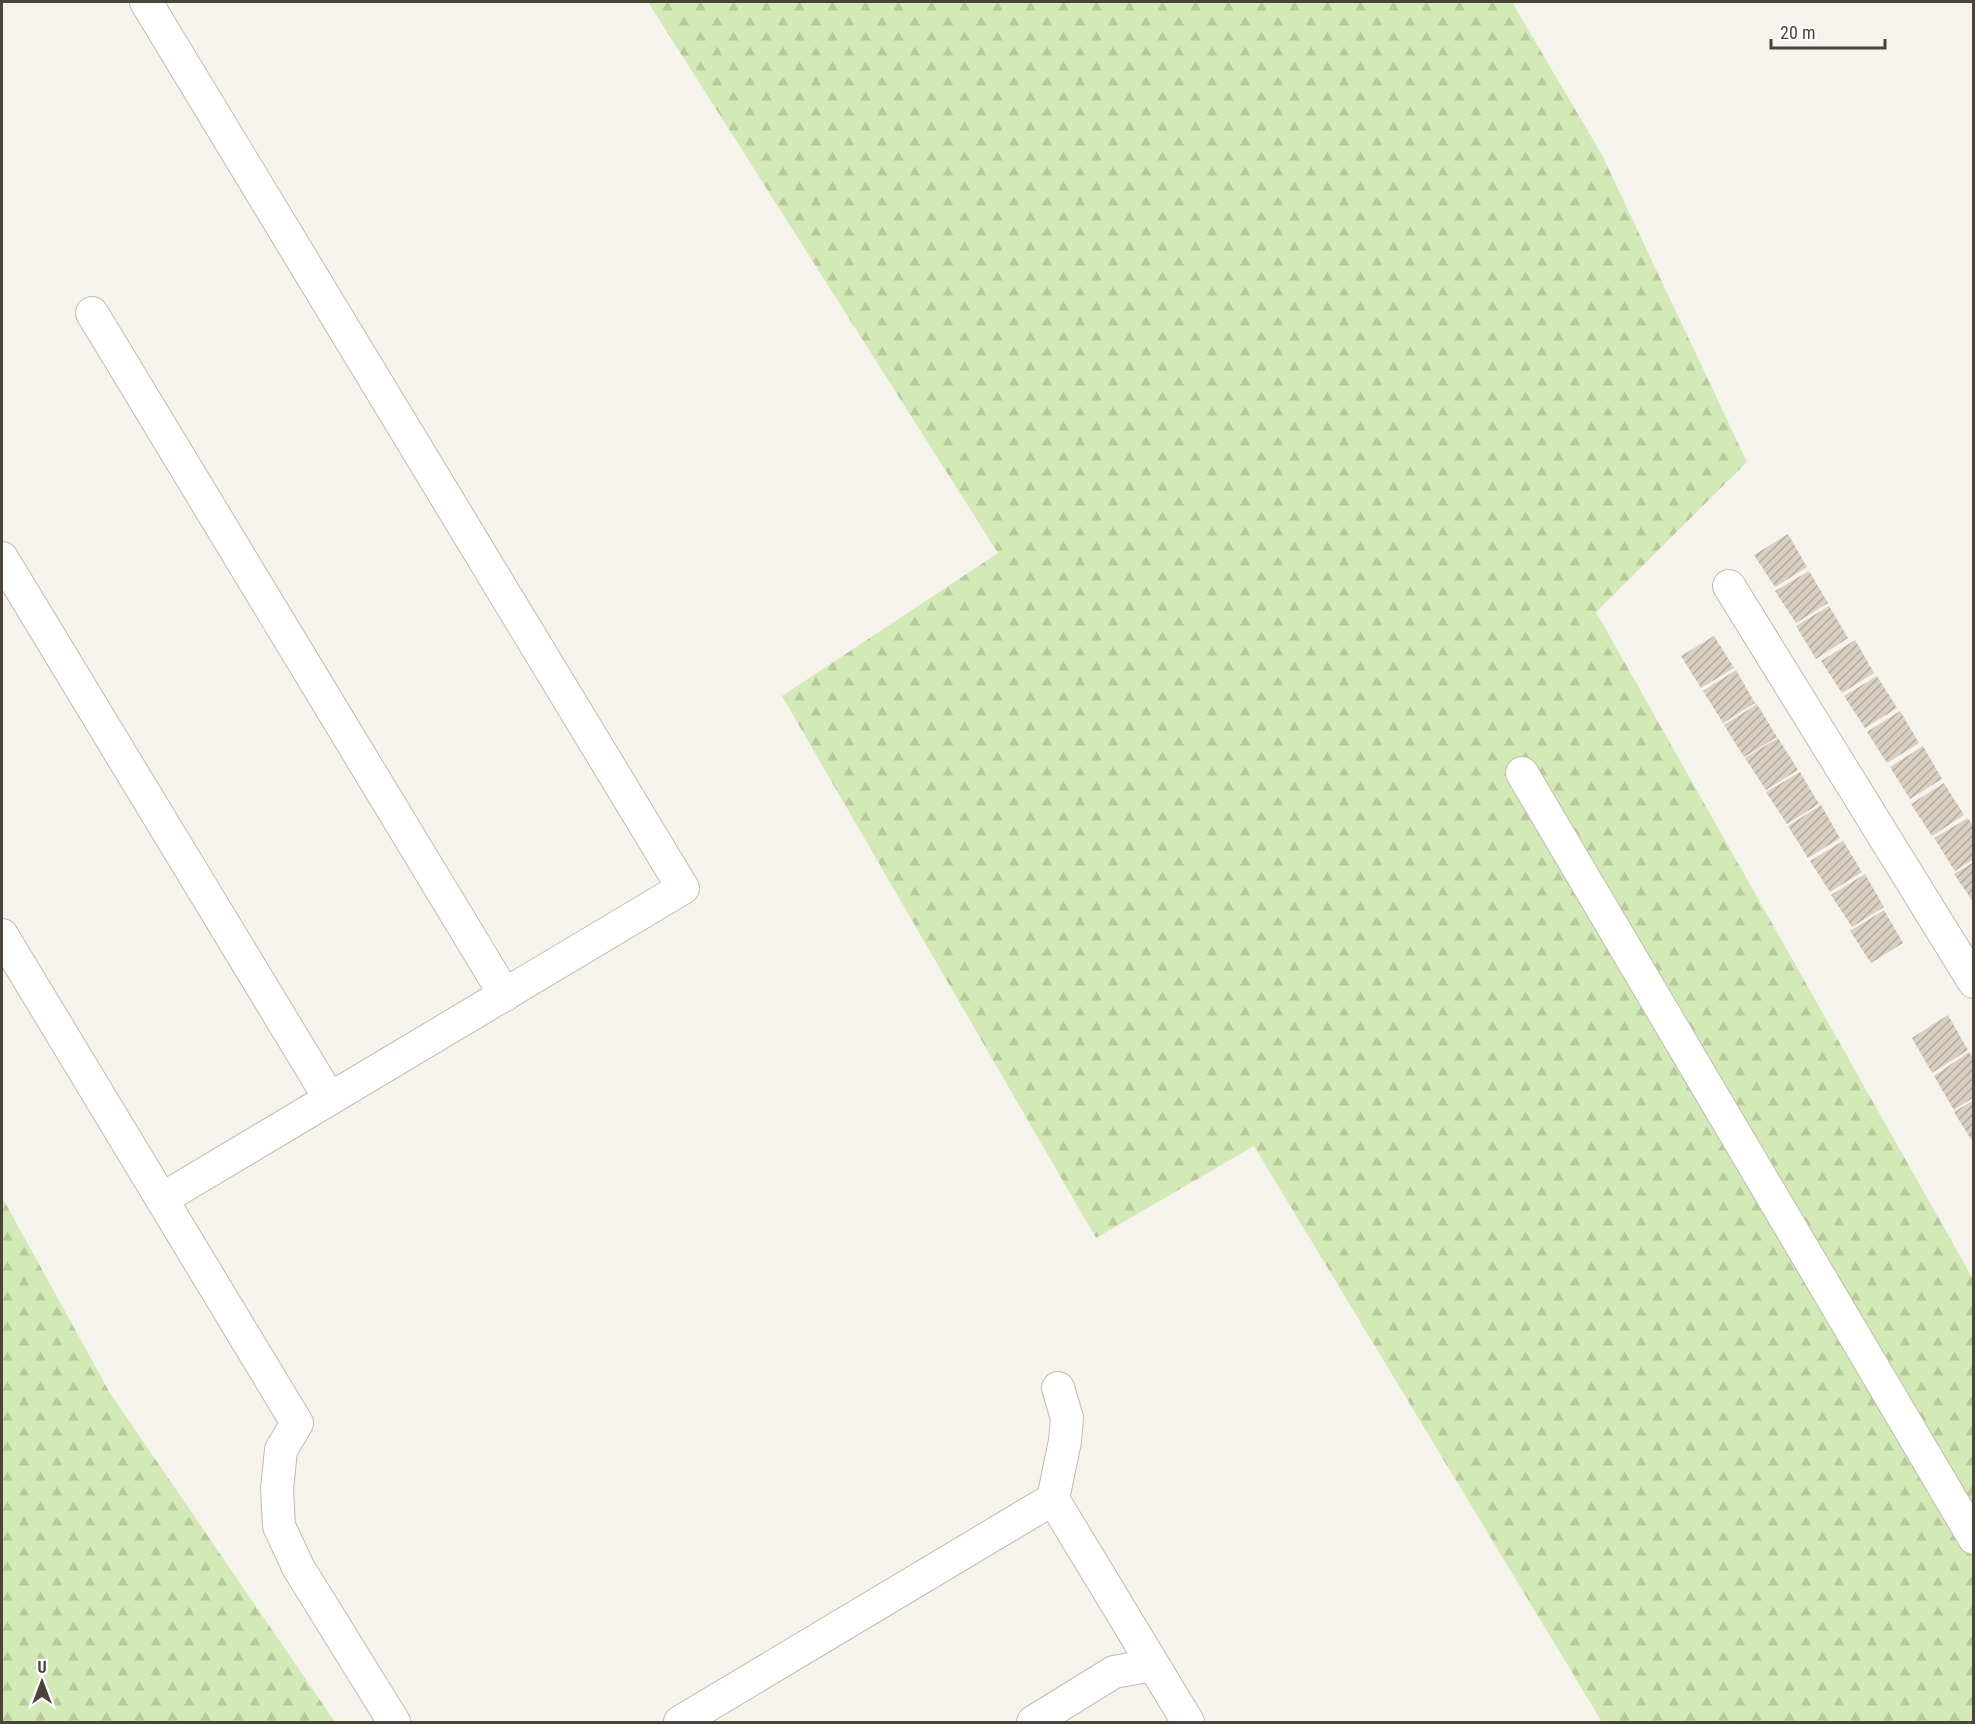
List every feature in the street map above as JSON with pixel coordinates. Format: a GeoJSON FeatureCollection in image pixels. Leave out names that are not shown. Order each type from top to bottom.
{"type":"FeatureCollection","features":[{"type":"Feature","properties":{"kind":"street"},"geometry":{"type":"LineString","coordinates":[[146,2],[683,888],[162,1199]]}},
{"type":"Feature","properties":{"kind":"street"},"geometry":{"type":"LineString","coordinates":[[92,313],[505,994]]}},
{"type":"Feature","properties":{"kind":"street"},"geometry":{"type":"LineString","coordinates":[[2,558],[330,1099]]}},
{"type":"Feature","properties":{"kind":"street"},"geometry":{"type":"LineString","coordinates":[[1729,586],[1974,982]]}},
{"type":"Feature","properties":{"kind":"street"},"geometry":{"type":"LineString","coordinates":[[1522,773],[1974,1538]]}},
{"type":"Feature","properties":{"kind":"street"},"geometry":{"type":"LineString","coordinates":[[2,935],[297,1423],[281,1450],[277,1489],[279,1526],[298,1567],[394,1722]]}},
{"type":"Feature","properties":{"kind":"street"},"geometry":{"type":"LineString","coordinates":[[1058,1389],[1067,1418],[1065,1441],[1053,1499],[1188,1722]]}},
{"type":"Feature","properties":{"kind":"street"},"geometry":{"type":"LineString","coordinates":[[680,1722],[1053,1499]]}},
{"type":"Feature","properties":{"kind":"street"},"geometry":{"type":"LineString","coordinates":[[1034,1722],[1114,1672],[1153,1665]]}},
{"type":"Feature","properties":{"kind":"green space"},"geometry":{"type":"Polygon","coordinates":[[[648,2],[1512,2],[1602,155],[1747,462],[1596,612],[1973,1279],[1973,1722],[1602,1722],[1254,1146],[1096,1238],[782,696],[998,553],[648,2]]]}},
{"type":"Feature","properties":{"kind":"green space"},"geometry":{"type":"Polygon","coordinates":[[[2,1197],[110,1393],[335,1722],[2,1722],[2,1197]]]}},
{"type":"Feature","properties":{"kind":"building"},"geometry":{"type":"Polygon","coordinates":[[[1788,534],[1807,567],[1775,587],[1754,555],[1788,534]]]}},
{"type":"Feature","properties":{"kind":"building"},"geometry":{"type":"Polygon","coordinates":[[[1809,571],[1828,603],[1796,623],[1775,591],[1809,571]]]}},
{"type":"Feature","properties":{"kind":"building"},"geometry":{"type":"Polygon","coordinates":[[[1829,606],[1848,638],[1816,659],[1796,626],[1829,606]]]}},
{"type":"Feature","properties":{"kind":"building"},"geometry":{"type":"Polygon","coordinates":[[[1714,636],[1734,668],[1701,688],[1681,656],[1714,636]]]}},
{"type":"Feature","properties":{"kind":"building"},"geometry":{"type":"Polygon","coordinates":[[[1855,640],[1874,673],[1842,693],[1821,661],[1855,640]]]}},
{"type":"Feature","properties":{"kind":"building"},"geometry":{"type":"Polygon","coordinates":[[[1736,670],[1755,703],[1723,723],[1703,691],[1736,670]]]}},
{"type":"Feature","properties":{"kind":"building"},"geometry":{"type":"Polygon","coordinates":[[[1877,676],[1897,708],[1865,728],[1844,696],[1877,676]]]}},
{"type":"Feature","properties":{"kind":"building"},"geometry":{"type":"Polygon","coordinates":[[[1757,704],[1777,737],[1744,757],[1724,725],[1757,704]]]}},
{"type":"Feature","properties":{"kind":"building"},"geometry":{"type":"Polygon","coordinates":[[[1900,711],[1919,743],[1887,763],[1867,732],[1900,711]]]}},
{"type":"Feature","properties":{"kind":"building"},"geometry":{"type":"Polygon","coordinates":[[[1778,738],[1798,770],[1766,790],[1745,758],[1778,738]]]}},
{"type":"Feature","properties":{"kind":"building"},"geometry":{"type":"Polygon","coordinates":[[[1923,746],[1942,779],[1910,799],[1890,767],[1923,746]]]}},
{"type":"Feature","properties":{"kind":"building"},"geometry":{"type":"Polygon","coordinates":[[[1800,772],[1819,804],[1787,824],[1766,792],[1800,772]]]}},
{"type":"Feature","properties":{"kind":"building"},"geometry":{"type":"Polygon","coordinates":[[[1944,783],[1964,815],[1932,836],[1911,804],[1944,783]]]}},
{"type":"Feature","properties":{"kind":"building"},"geometry":{"type":"Polygon","coordinates":[[[1821,805],[1840,838],[1808,858],[1788,826],[1821,805]]]}},
{"type":"Feature","properties":{"kind":"building"},"geometry":{"type":"Polygon","coordinates":[[[1968,818],[1974,828],[1974,859],[1955,871],[1934,838],[1968,818]]]}},
{"type":"Feature","properties":{"kind":"building"},"geometry":{"type":"Polygon","coordinates":[[[1843,841],[1862,872],[1830,892],[1810,861],[1843,841]]]}},
{"type":"Feature","properties":{"kind":"building"},"geometry":{"type":"Polygon","coordinates":[[[1974,862],[1974,903],[1954,874],[1974,862]]]}},
{"type":"Feature","properties":{"kind":"building"},"geometry":{"type":"Polygon","coordinates":[[[1865,874],[1884,907],[1852,927],[1831,895],[1865,874]]]}},
{"type":"Feature","properties":{"kind":"building"},"geometry":{"type":"Polygon","coordinates":[[[1884,910],[1903,943],[1871,963],[1850,931],[1884,910]]]}},
{"type":"Feature","properties":{"kind":"building"},"geometry":{"type":"Polygon","coordinates":[[[1948,1015],[1968,1050],[1932,1073],[1912,1038],[1948,1015]]]}},
{"type":"Feature","properties":{"kind":"building"},"geometry":{"type":"Polygon","coordinates":[[[1969,1052],[1974,1059],[1974,1097],[1954,1110],[1934,1076],[1969,1052]]]}},
{"type":"Feature","properties":{"kind":"building"},"geometry":{"type":"Polygon","coordinates":[[[1974,1100],[1974,1144],[1954,1112],[1974,1100]]]}}]}
